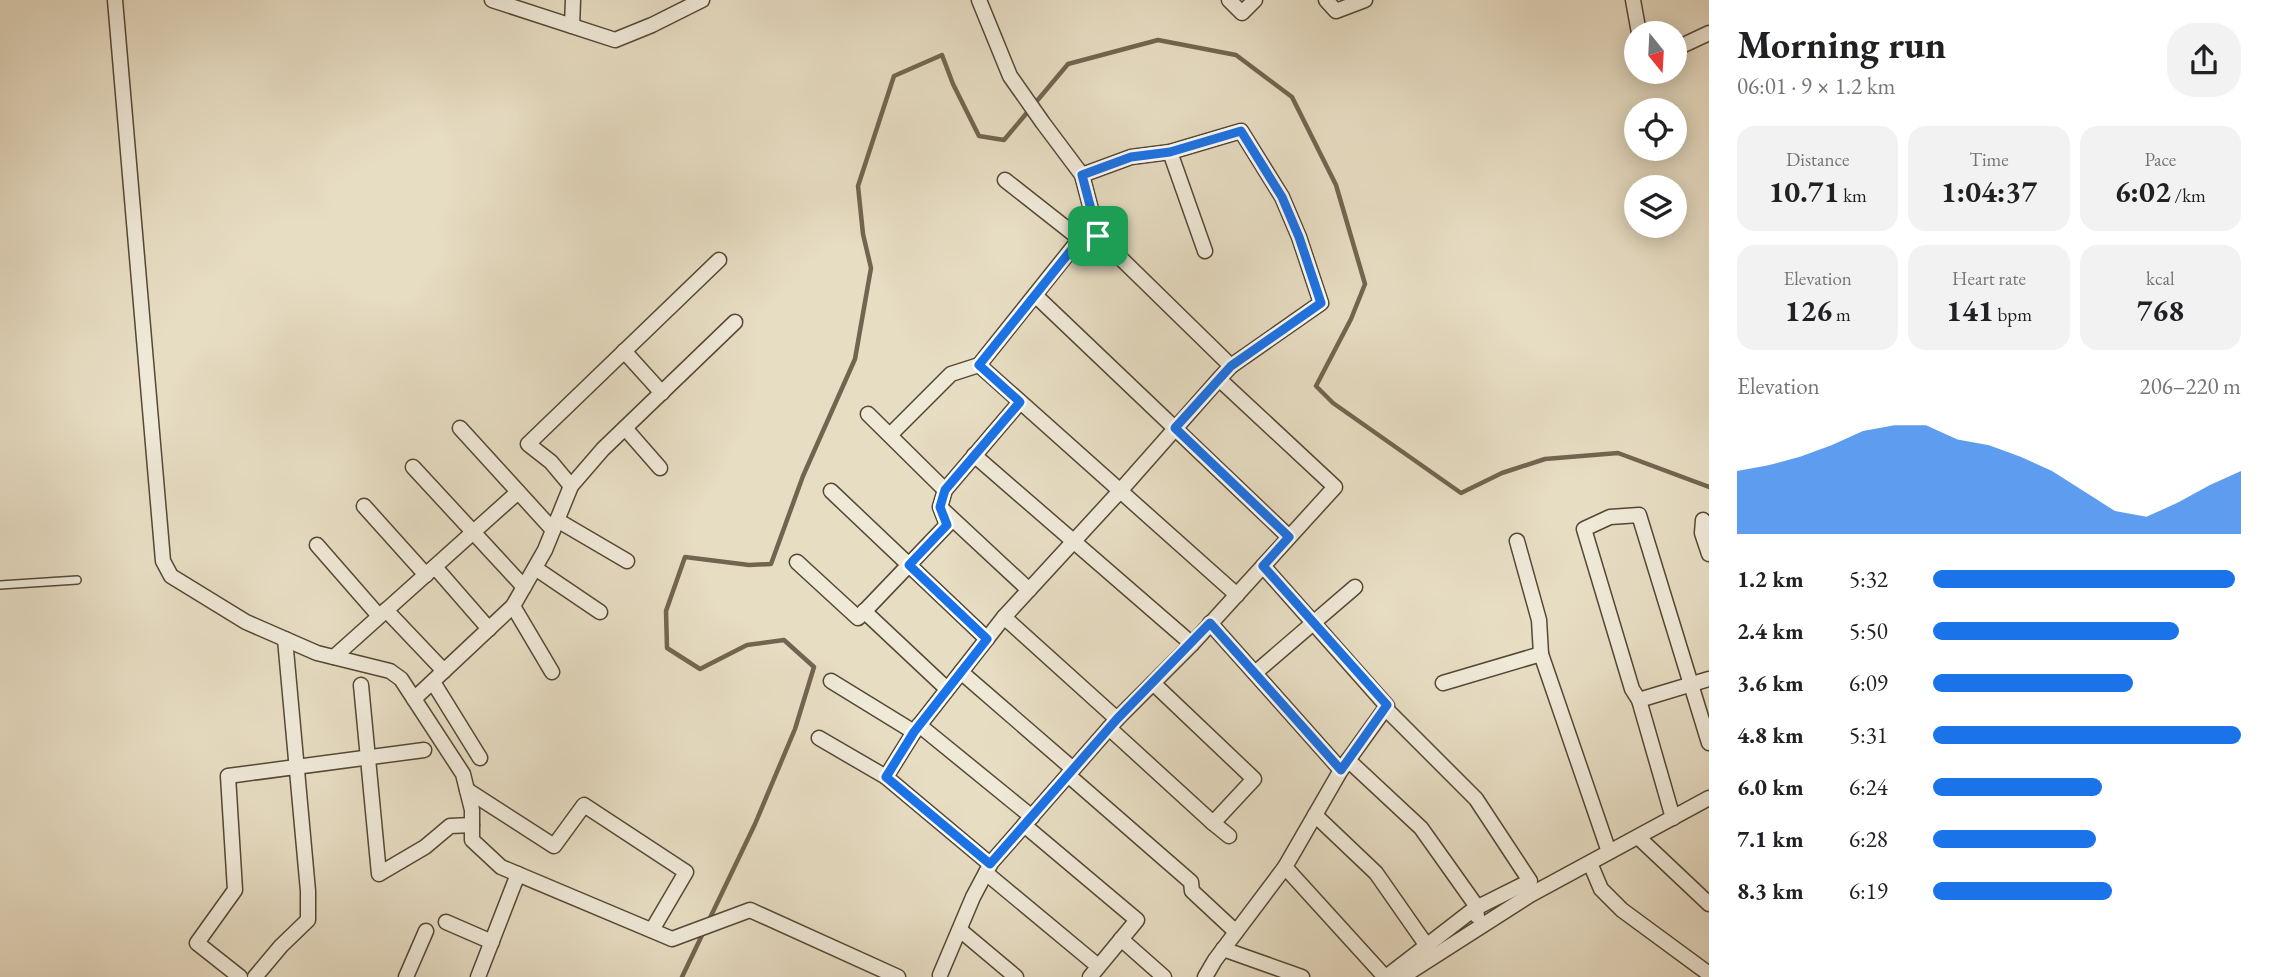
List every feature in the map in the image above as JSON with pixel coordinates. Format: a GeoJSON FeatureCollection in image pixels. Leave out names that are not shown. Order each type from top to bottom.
{"type":"FeatureCollection","features":[{"type":"Feature","properties":{"kind":"street"},"geometry":{"type":"LineString","coordinates":[[115,0],[163,561],[171,576],[246,622],[317,653],[390,671],[401,679],[463,774],[472,810],[472,840],[501,867],[672,939],[750,910],[898,977]]}},
{"type":"Feature","properties":{"kind":"street"},"geometry":{"type":"LineString","coordinates":[[492,0],[615,40],[702,0]]}},
{"type":"Feature","properties":{"kind":"street"},"geometry":{"type":"LineString","coordinates":[[572,26],[573,0]]}},
{"type":"Feature","properties":{"kind":"street"},"geometry":{"type":"LineString","coordinates":[[979,0],[1010,76],[1082,175],[1098,236],[1231,366]]}},
{"type":"Feature","properties":{"kind":"street"},"geometry":{"type":"LineString","coordinates":[[1229,0],[1241,13],[1255,0]]}},
{"type":"Feature","properties":{"kind":"street"},"geometry":{"type":"LineString","coordinates":[[1325,0],[1336,11],[1365,0]]}},
{"type":"Feature","properties":{"kind":"street"},"geometry":{"type":"LineString","coordinates":[[1633,0],[1637,21]]}},
{"type":"Feature","properties":{"kind":"street"},"geometry":{"type":"LineString","coordinates":[[1687,43],[1709,33]]}},
{"type":"Feature","properties":{"kind":"street"},"geometry":{"type":"LineString","coordinates":[[886,777],[917,729],[1004,617],[1219,379],[1231,366],[1321,303],[1299,237],[1282,197],[1241,131],[1170,152],[1131,157],[1082,175]]}},
{"type":"Feature","properties":{"kind":"street"},"geometry":{"type":"LineString","coordinates":[[1170,152],[1205,251]]}},
{"type":"Feature","properties":{"kind":"street"},"geometry":{"type":"LineString","coordinates":[[1005,180],[1080,239],[1098,236]]}},
{"type":"Feature","properties":{"kind":"street"},"geometry":{"type":"LineString","coordinates":[[890,435],[951,374],[979,365],[1094,221]]}},
{"type":"Feature","properties":{"kind":"street"},"geometry":{"type":"LineString","coordinates":[[571,486],[551,462],[528,444],[719,260]]}},
{"type":"Feature","properties":{"kind":"street"},"geometry":{"type":"LineString","coordinates":[[1035,295],[1289,537]]}},
{"type":"Feature","properties":{"kind":"street"},"geometry":{"type":"LineString","coordinates":[[414,699],[513,606],[535,568],[571,486],[625,428],[735,322]]}},
{"type":"Feature","properties":{"kind":"street"},"geometry":{"type":"LineString","coordinates":[[624,351],[662,393]]}},
{"type":"Feature","properties":{"kind":"street"},"geometry":{"type":"LineString","coordinates":[[979,365],[1237,594]]}},
{"type":"Feature","properties":{"kind":"street"},"geometry":{"type":"LineString","coordinates":[[940,975],[988,868],[1113,724],[1192,644],[1335,487],[1219,379]]}},
{"type":"Feature","properties":{"kind":"street"},"geometry":{"type":"LineString","coordinates":[[797,562],[858,618],[947,525],[940,507],[945,490],[1020,402]]}},
{"type":"Feature","properties":{"kind":"street"},"geometry":{"type":"LineString","coordinates":[[868,414],[945,490]]}},
{"type":"Feature","properties":{"kind":"street"},"geometry":{"type":"LineString","coordinates":[[460,428],[518,492],[555,525],[627,561]]}},
{"type":"Feature","properties":{"kind":"street"},"geometry":{"type":"LineString","coordinates":[[625,428],[660,468]]}},
{"type":"Feature","properties":{"kind":"street"},"geometry":{"type":"LineString","coordinates":[[974,455],[1192,644]]}},
{"type":"Feature","properties":{"kind":"street"},"geometry":{"type":"LineString","coordinates":[[413,467],[524,587]]}},
{"type":"Feature","properties":{"kind":"street"},"geometry":{"type":"LineString","coordinates":[[831,491],[987,639]]}},
{"type":"Feature","properties":{"kind":"street"},"geometry":{"type":"LineString","coordinates":[[334,657],[518,492]]}},
{"type":"Feature","properties":{"kind":"street"},"geometry":{"type":"LineString","coordinates":[[364,506],[489,629]]}},
{"type":"Feature","properties":{"kind":"street"},"geometry":{"type":"LineString","coordinates":[[940,507],[1029,590]]}},
{"type":"Feature","properties":{"kind":"street"},"geometry":{"type":"LineString","coordinates":[[1673,818],[1639,700],[1632,689],[1584,529],[1610,517],[1639,515],[1709,743]]}},
{"type":"Feature","properties":{"kind":"street"},"geometry":{"type":"LineString","coordinates":[[1703,520],[1702,533],[1709,554]]}},
{"type":"Feature","properties":{"kind":"street"},"geometry":{"type":"LineString","coordinates":[[1517,541],[1539,621],[1541,654],[1609,852]]}},
{"type":"Feature","properties":{"kind":"street"},"geometry":{"type":"LineString","coordinates":[[317,545],[439,676],[480,758]]}},
{"type":"Feature","properties":{"kind":"street"},"geometry":{"type":"LineString","coordinates":[[1205,977],[1285,867],[1345,765],[1387,705],[1263,566]]}},
{"type":"Feature","properties":{"kind":"street"},"geometry":{"type":"LineString","coordinates":[[535,568],[600,612]]}},
{"type":"Feature","properties":{"kind":"street"},"geometry":{"type":"LineString","coordinates":[[1255,673],[1355,587]]}},
{"type":"Feature","properties":{"kind":"street"},"geometry":{"type":"LineString","coordinates":[[513,606],[552,672]]}},
{"type":"Feature","properties":{"kind":"street"},"geometry":{"type":"LineString","coordinates":[[864,611],[947,689]]}},
{"type":"Feature","properties":{"kind":"street"},"geometry":{"type":"LineString","coordinates":[[1004,617],[1229,836]]}},
{"type":"Feature","properties":{"kind":"street"},"geometry":{"type":"LineString","coordinates":[[1210,623],[1345,765],[1420,828],[1475,904],[1474,909],[1482,927]]}},
{"type":"Feature","properties":{"kind":"street"},"geometry":{"type":"LineString","coordinates":[[255,977],[308,920],[308,891],[285,639]]}},
{"type":"Feature","properties":{"kind":"street"},"geometry":{"type":"LineString","coordinates":[[1443,683],[1541,654]]}},
{"type":"Feature","properties":{"kind":"street"},"geometry":{"type":"LineString","coordinates":[[961,672],[1191,882],[1192,891],[1237,932]]}},
{"type":"Feature","properties":{"kind":"street"},"geometry":{"type":"LineString","coordinates":[[1639,700],[1709,679]]}},
{"type":"Feature","properties":{"kind":"street"},"geometry":{"type":"LineString","coordinates":[[819,738],[886,777],[988,868],[1094,972],[1136,920],[1028,821],[917,729],[831,681]]}},
{"type":"Feature","properties":{"kind":"street"},"geometry":{"type":"LineString","coordinates":[[1153,683],[1254,779],[1213,823]]}},
{"type":"Feature","properties":{"kind":"street"},"geometry":{"type":"LineString","coordinates":[[361,685],[379,874],[425,847],[450,826],[472,825]]}},
{"type":"Feature","properties":{"kind":"street"},"geometry":{"type":"LineString","coordinates":[[1285,867],[1385,977],[1474,909],[1530,881],[1476,799],[1385,708]]}},
{"type":"Feature","properties":{"kind":"street"},"geometry":{"type":"LineString","coordinates":[[240,977],[197,943],[235,890],[228,776],[424,750]]}},
{"type":"Feature","properties":{"kind":"street"},"geometry":{"type":"LineString","coordinates":[[467,790],[554,846],[584,804],[686,873],[652,930]]}},
{"type":"Feature","properties":{"kind":"street"},"geometry":{"type":"LineString","coordinates":[[1402,977],[1530,895],[1709,798]]}},
{"type":"Feature","properties":{"kind":"street"},"geometry":{"type":"LineString","coordinates":[[1315,815],[1376,873],[1427,946]]}},
{"type":"Feature","properties":{"kind":"street"},"geometry":{"type":"LineString","coordinates":[[1638,837],[1657,852],[1709,904]]}},
{"type":"Feature","properties":{"kind":"street"},"geometry":{"type":"LineString","coordinates":[[1590,863],[1601,889],[1622,910],[1709,975]]}},
{"type":"Feature","properties":{"kind":"street"},"geometry":{"type":"LineString","coordinates":[[478,977],[518,874]]}},
{"type":"Feature","properties":{"kind":"street"},"geometry":{"type":"LineString","coordinates":[[446,922],[492,942]]}},
{"type":"Feature","properties":{"kind":"street"},"geometry":{"type":"LineString","coordinates":[[960,930],[1016,977]]}},
{"type":"Feature","properties":{"kind":"street"},"geometry":{"type":"LineString","coordinates":[[410,976],[426,931]]}},
{"type":"Feature","properties":{"kind":"street"},"geometry":{"type":"LineString","coordinates":[[1121,939],[1164,977]]}},
{"type":"Feature","properties":{"kind":"street"},"geometry":{"type":"LineString","coordinates":[[1223,949],[1302,977]]}},
{"type":"Feature","properties":{"kind":"lane"},"geometry":{"type":"LineString","coordinates":[[0,585],[77,580]]}},
{"type":"Feature","properties":{"kind":"waterway"},"geometry":{"type":"LineString","coordinates":[[709,920],[755,824],[795,729],[814,667],[784,640],[747,645],[700,669],[667,648],[666,611],[685,557],[749,565],[771,564],[803,476],[855,359],[871,268],[863,234],[858,186],[894,76],[942,55],[979,136],[1004,140],[1068,64],[1158,40],[1236,55],[1292,97],[1336,185],[1365,284],[1351,319],[1316,386],[1333,403],[1461,493],[1502,473],[1545,459],[1618,453],[1709,487]]}},
{"type":"Feature","properties":{"kind":"waterway"},"geometry":{"type":"LineString","coordinates":[[682,977],[704,931]]}},
{"type":"Feature","properties":{"kind":"route"},"geometry":{"type":"LineString","coordinates":[[1241,131],[1282,197],[1299,237],[1321,303],[1231,366],[1175,428],[1289,537],[1263,566],[1387,705],[1341,770],[1210,623],[1117,719],[990,864],[886,777],[914,732],[987,639],[909,565],[947,525],[940,507],[945,490],[1020,402],[979,365],[1080,239],[1098,236],[1082,175],[1131,157],[1170,152],[1241,131]]}}]}
